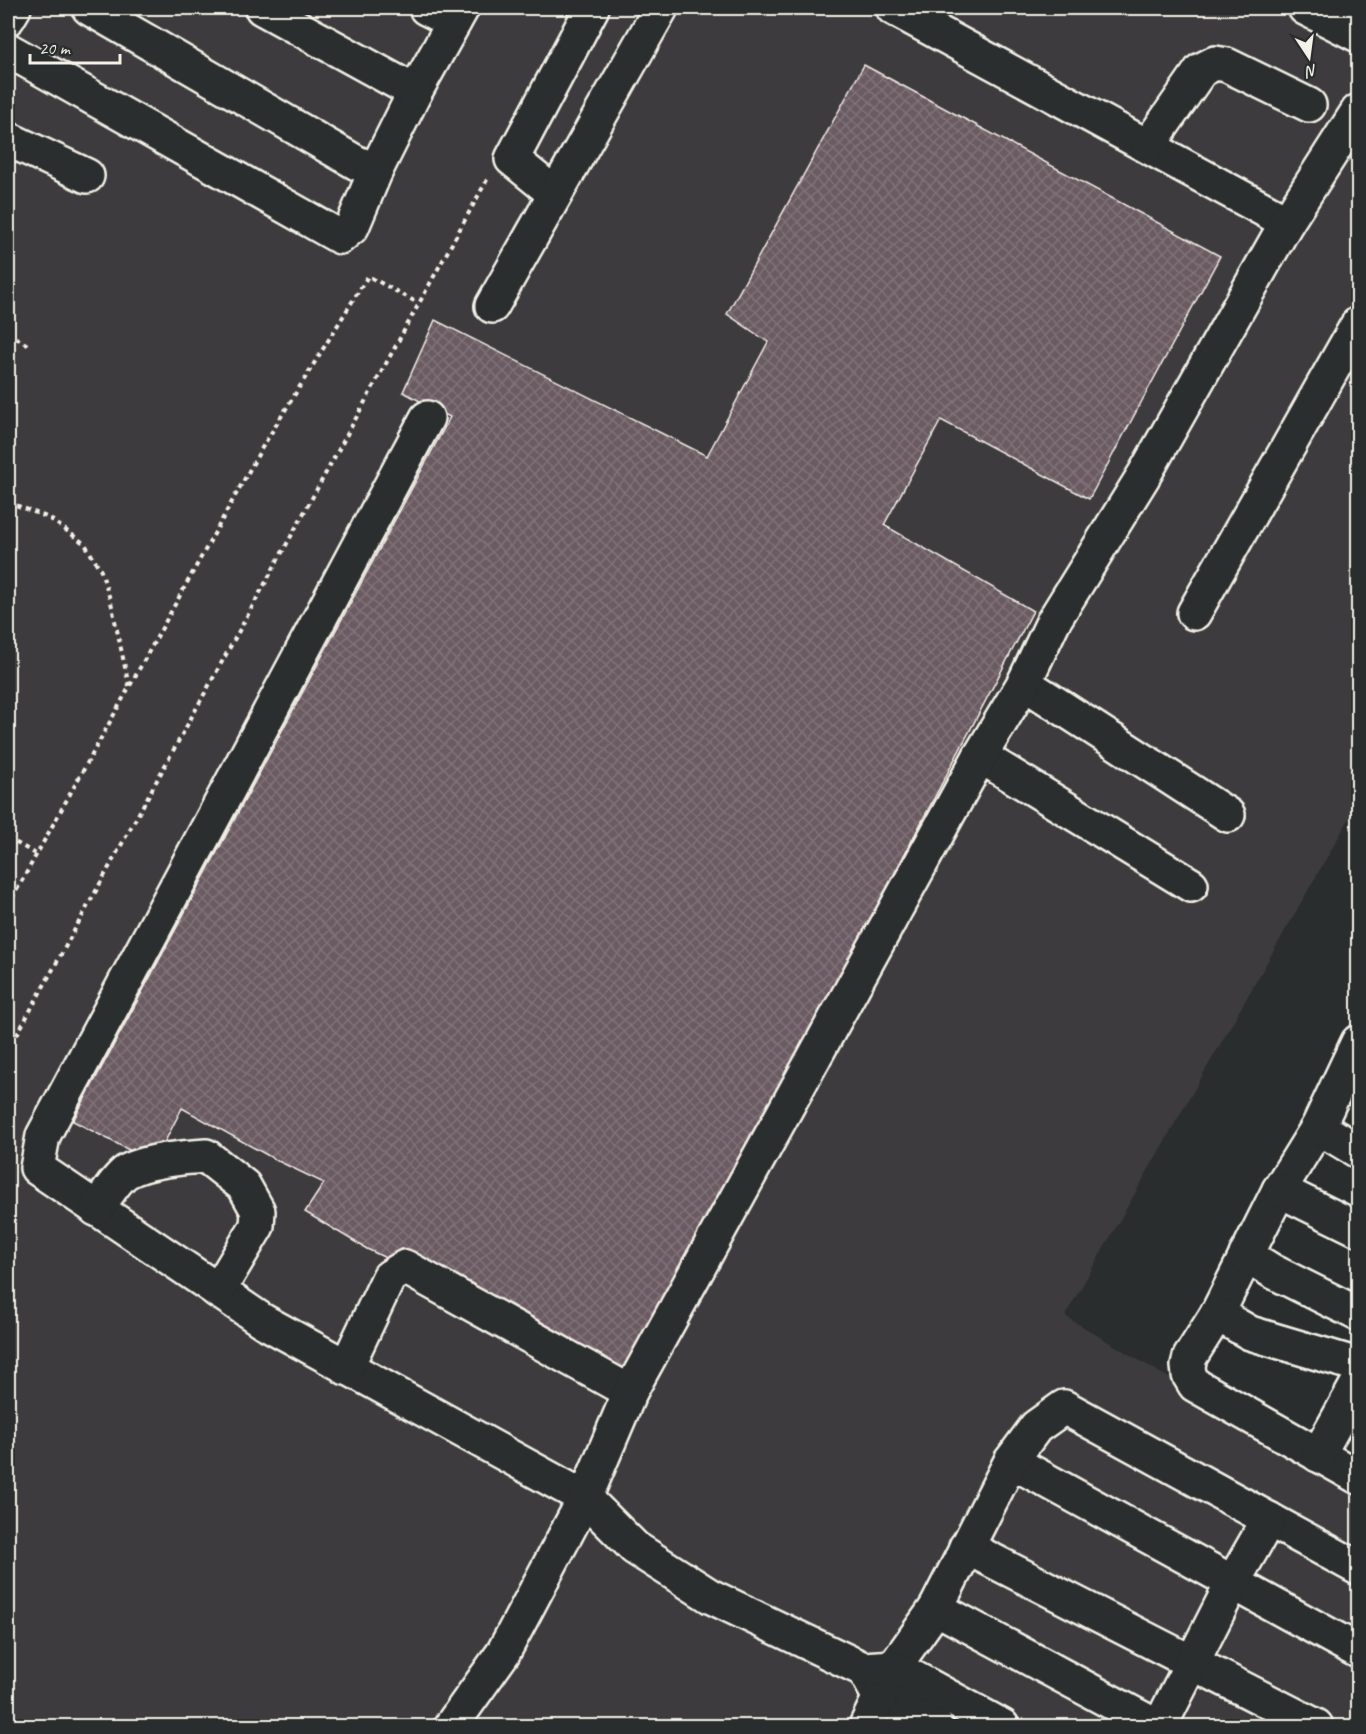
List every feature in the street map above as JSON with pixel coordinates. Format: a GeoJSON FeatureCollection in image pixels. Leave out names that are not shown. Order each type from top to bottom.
{"type":"FeatureCollection","features":[{"type":"Feature","properties":{"kind":"lane"},"geometry":{"type":"LineString","coordinates":[[8,18],[14,8]]}},
{"type":"Feature","properties":{"kind":"lane"},"geometry":{"type":"LineString","coordinates":[[89,8],[357,163],[376,170]]}},
{"type":"Feature","properties":{"kind":"lane"},"geometry":{"type":"LineString","coordinates":[[262,8],[415,92]]}},
{"type":"Feature","properties":{"kind":"lane"},"geometry":{"type":"LineString","coordinates":[[555,194],[512,159],[591,8]]}},
{"type":"Feature","properties":{"kind":"lane"},"geometry":{"type":"LineString","coordinates":[[492,306],[660,8]]}},
{"type":"Feature","properties":{"kind":"lane"},"geometry":{"type":"LineString","coordinates":[[893,8],[1287,222]]}},
{"type":"Feature","properties":{"kind":"lane"},"geometry":{"type":"LineString","coordinates":[[1305,8],[1359,35]]}},
{"type":"Feature","properties":{"kind":"lane"},"geometry":{"type":"LineString","coordinates":[[8,50],[340,237],[352,227],[376,170],[415,92],[447,12]]}},
{"type":"Feature","properties":{"kind":"lane"},"geometry":{"type":"LineString","coordinates":[[1148,146],[1202,70],[1215,63],[1227,65],[1309,105]]}},
{"type":"Feature","properties":{"kind":"lane"},"geometry":{"type":"LineString","coordinates":[[451,1726],[503,1653],[585,1498],[630,1392],[980,756],[1024,683],[1053,622],[1144,475],[1287,222],[1349,146],[1359,111]]}},
{"type":"Feature","properties":{"kind":"lane"},"geometry":{"type":"LineString","coordinates":[[8,139],[87,176]]}},
{"type":"Feature","properties":{"kind":"lane"},"geometry":{"type":"LineString","coordinates":[[1194,613],[1359,324]]}},
{"type":"Feature","properties":{"kind":"lane"},"geometry":{"type":"LineString","coordinates":[[427,418],[42,1136],[37,1168],[263,1321],[585,1498],[635,1548],[710,1596],[879,1677],[1002,1726]]}},
{"type":"Feature","properties":{"kind":"lane"},"geometry":{"type":"LineString","coordinates":[[1024,683],[1228,814]]}},
{"type":"Feature","properties":{"kind":"lane"},"geometry":{"type":"LineString","coordinates":[[980,756],[1191,885]]}},
{"type":"Feature","properties":{"kind":"lane"},"geometry":{"type":"LineString","coordinates":[[1356,1053],[1318,1127],[1279,1190],[1217,1314],[1190,1357],[1188,1366],[1189,1375],[1195,1385],[1359,1477]]}},
{"type":"Feature","properties":{"kind":"lane"},"geometry":{"type":"LineString","coordinates":[[1318,1127],[1359,1151]]}},
{"type":"Feature","properties":{"kind":"lane"},"geometry":{"type":"LineString","coordinates":[[96,1209],[125,1173],[142,1166],[182,1157],[206,1156],[244,1186],[258,1211],[257,1226],[218,1291]]}},
{"type":"Feature","properties":{"kind":"lane"},"geometry":{"type":"LineString","coordinates":[[1279,1190],[1359,1229]]}},
{"type":"Feature","properties":{"kind":"lane"},"geometry":{"type":"LineString","coordinates":[[1246,1255],[1272,1271],[1359,1314]]}},
{"type":"Feature","properties":{"kind":"lane"},"geometry":{"type":"LineString","coordinates":[[346,1368],[389,1277],[405,1267],[630,1392]]}},
{"type":"Feature","properties":{"kind":"lane"},"geometry":{"type":"LineString","coordinates":[[1217,1314],[1250,1333],[1359,1365]]}},
{"type":"Feature","properties":{"kind":"lane"},"geometry":{"type":"LineString","coordinates":[[1318,1455],[1359,1383]]}},
{"type":"Feature","properties":{"kind":"lane"},"geometry":{"type":"LineString","coordinates":[[866,1726],[879,1677],[936,1608],[1011,1461],[1036,1427],[1064,1407],[1359,1568]]}},
{"type":"Feature","properties":{"kind":"lane"},"geometry":{"type":"LineString","coordinates":[[1011,1461],[1359,1651]]}},
{"type":"Feature","properties":{"kind":"lane"},"geometry":{"type":"LineString","coordinates":[[936,1608],[1158,1726],[1193,1663],[1233,1582],[1269,1519]]}},
{"type":"Feature","properties":{"kind":"lane"},"geometry":{"type":"LineString","coordinates":[[966,1547],[1316,1726]]}},
{"type":"Feature","properties":{"kind":"lane"},"geometry":{"type":"LineString","coordinates":[[879,1677],[936,1726]]}},
{"type":"Feature","properties":{"kind":"path"},"geometry":{"type":"LineString","coordinates":[[8,1051],[489,175],[512,159]]}},
{"type":"Feature","properties":{"kind":"path"},"geometry":{"type":"LineString","coordinates":[[8,906],[260,451],[368,276],[418,303]]}},
{"type":"Feature","properties":{"kind":"path"},"geometry":{"type":"LineString","coordinates":[[8,333],[31,346]]}},
{"type":"Feature","properties":{"kind":"path"},"geometry":{"type":"LineString","coordinates":[[8,502],[49,518],[85,544],[101,571],[111,602],[129,686]]}},
{"type":"Feature","properties":{"kind":"path"},"geometry":{"type":"LineString","coordinates":[[8,838],[36,854]]}},
{"type":"Feature","properties":{"kind":"shaded area"},"geometry":{"type":"Polygon","coordinates":[[[8,8],[1358,8],[1358,803],[1065,1316],[1358,1491],[1358,1726],[8,1726],[8,8]]]}},
{"type":"Feature","properties":{"kind":"building"},"geometry":{"type":"Polygon","coordinates":[[[864,65],[1220,256],[1089,499],[941,420],[884,525],[1033,611],[630,1374],[367,1249],[305,1212],[324,1183],[276,1160],[182,1108],[154,1163],[73,1121],[450,417],[403,392],[435,320],[707,456],[768,342],[727,314],[864,65]]]}}]}
